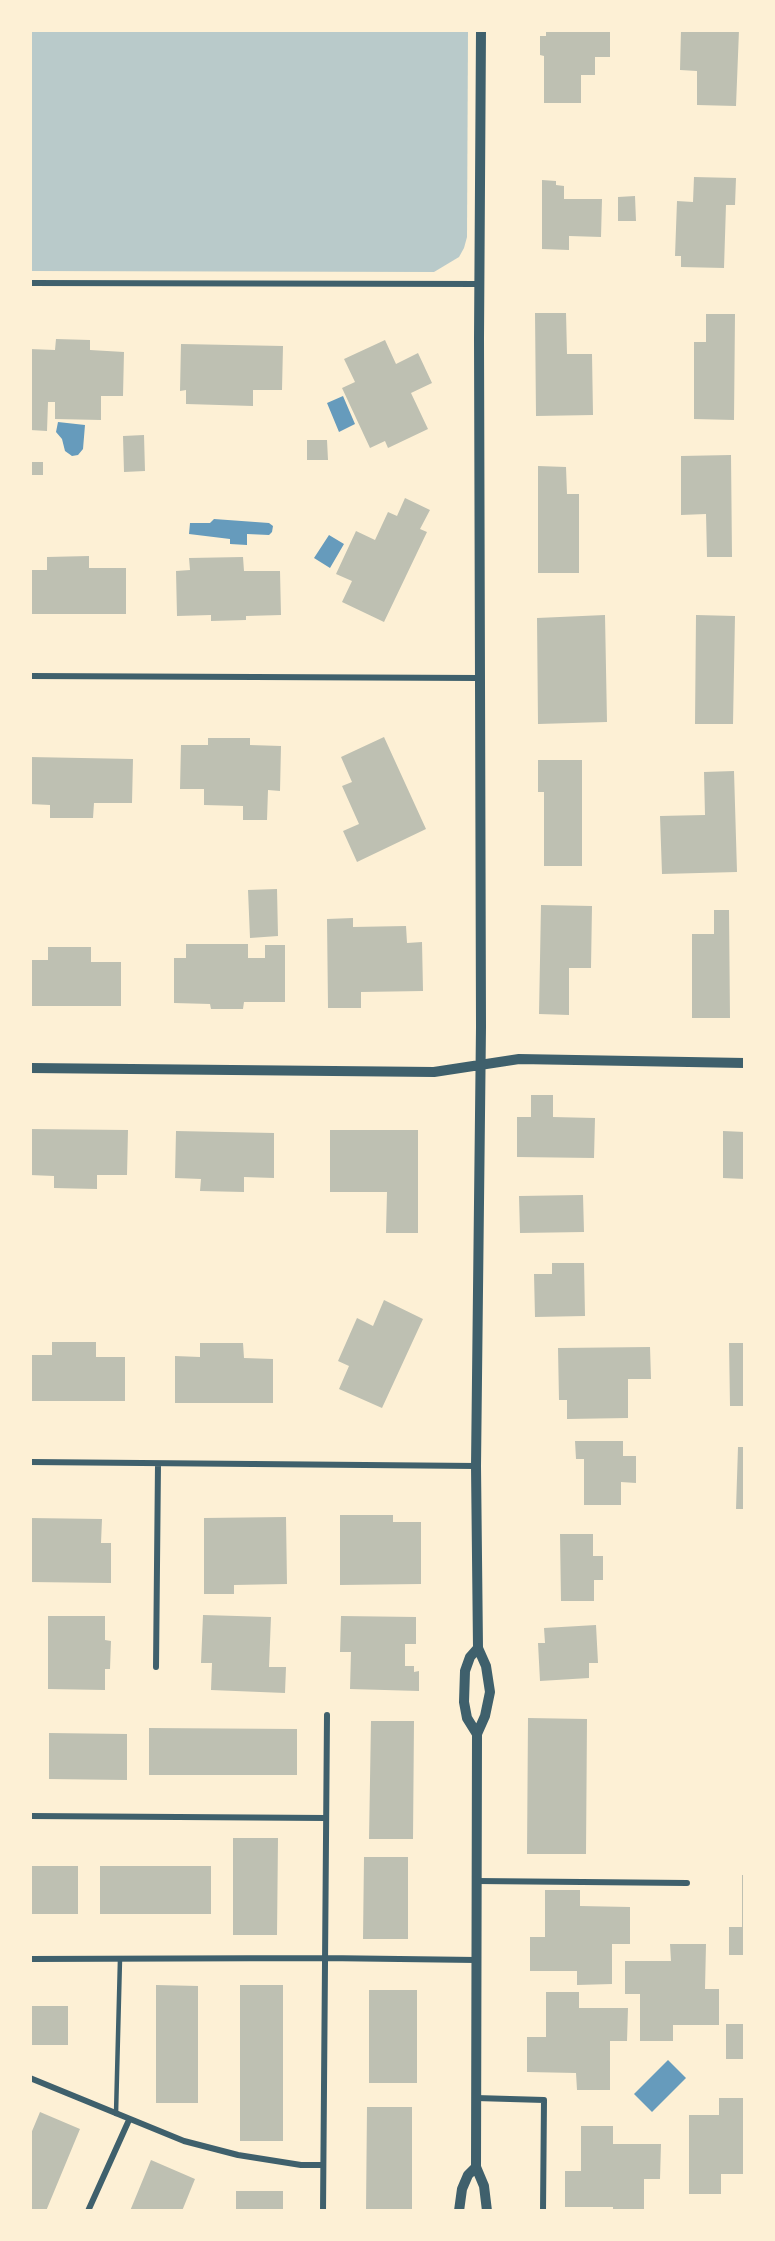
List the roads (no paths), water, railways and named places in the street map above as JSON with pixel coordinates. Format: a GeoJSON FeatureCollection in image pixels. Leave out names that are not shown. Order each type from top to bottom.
{"type":"FeatureCollection","features":[{"type":"Feature","properties":{"kind":"street"},"geometry":{"type":"LineString","coordinates":[[481,30],[480,1065],[476,1466],[478,1648],[486,1666],[490,1692],[485,1716],[477,1734],[476,2168],[484,2186],[488,2211]]}},
{"type":"Feature","properties":{"kind":"street"},"geometry":{"type":"LineString","coordinates":[[30,283],[479,284]]}},
{"type":"Feature","properties":{"kind":"street"},"geometry":{"type":"LineString","coordinates":[[30,676],[479,678]]}},
{"type":"Feature","properties":{"kind":"street"},"geometry":{"type":"LineString","coordinates":[[30,1068],[434,1072],[519,1059],[745,1063]]}},
{"type":"Feature","properties":{"kind":"street"},"geometry":{"type":"LineString","coordinates":[[30,1462],[476,1466]]}},
{"type":"Feature","properties":{"kind":"street"},"geometry":{"type":"LineString","coordinates":[[156,1667],[158,1464]]}},
{"type":"Feature","properties":{"kind":"street"},"geometry":{"type":"LineString","coordinates":[[477,1734],[466,1718],[464,1702],[465,1671],[478,1648]]}},
{"type":"Feature","properties":{"kind":"street"},"geometry":{"type":"LineString","coordinates":[[323,2211],[323,1958],[327,1714]]}},
{"type":"Feature","properties":{"kind":"street"},"geometry":{"type":"LineString","coordinates":[[30,1816],[326,1818]]}},
{"type":"Feature","properties":{"kind":"street"},"geometry":{"type":"LineString","coordinates":[[477,1881],[687,1883]]}},
{"type":"Feature","properties":{"kind":"street"},"geometry":{"type":"LineString","coordinates":[[30,1959],[476,1960]]}},
{"type":"Feature","properties":{"kind":"street"},"geometry":{"type":"LineString","coordinates":[[30,2078],[184,2141],[238,2155],[301,2165],[323,2165]]}},
{"type":"Feature","properties":{"kind":"street"},"geometry":{"type":"LineString","coordinates":[[476,2098],[544,2100],[543,2211]]}},
{"type":"Feature","properties":{"kind":"street"},"geometry":{"type":"LineString","coordinates":[[88,2211],[129,2120]]}},
{"type":"Feature","properties":{"kind":"street"},"geometry":{"type":"LineString","coordinates":[[459,2211],[462,2189],[468,2175],[476,2168]]}},
{"type":"Feature","properties":{"kind":"lane"},"geometry":{"type":"LineString","coordinates":[[116,2114],[120,1959]]}},
{"type":"Feature","properties":{"kind":"water"},"geometry":{"type":"Polygon","coordinates":[[[343,396],[355,424],[339,432],[327,403],[343,396]]]}},
{"type":"Feature","properties":{"kind":"water"},"geometry":{"type":"Polygon","coordinates":[[[58,422],[85,425],[83,449],[78,455],[72,456],[65,451],[62,439],[56,432],[58,422]]]}},
{"type":"Feature","properties":{"kind":"water"},"geometry":{"type":"Polygon","coordinates":[[[214,519],[269,523],[273,526],[272,532],[269,535],[247,534],[247,545],[230,544],[230,539],[189,534],[190,523],[210,523],[214,519]]]}},
{"type":"Feature","properties":{"kind":"water"},"geometry":{"type":"Polygon","coordinates":[[[329,535],[344,544],[330,568],[314,558],[329,535]]]}},
{"type":"Feature","properties":{"kind":"water"},"geometry":{"type":"Polygon","coordinates":[[[668,2060],[686,2078],[652,2112],[634,2094],[668,2060]]]}}]}
